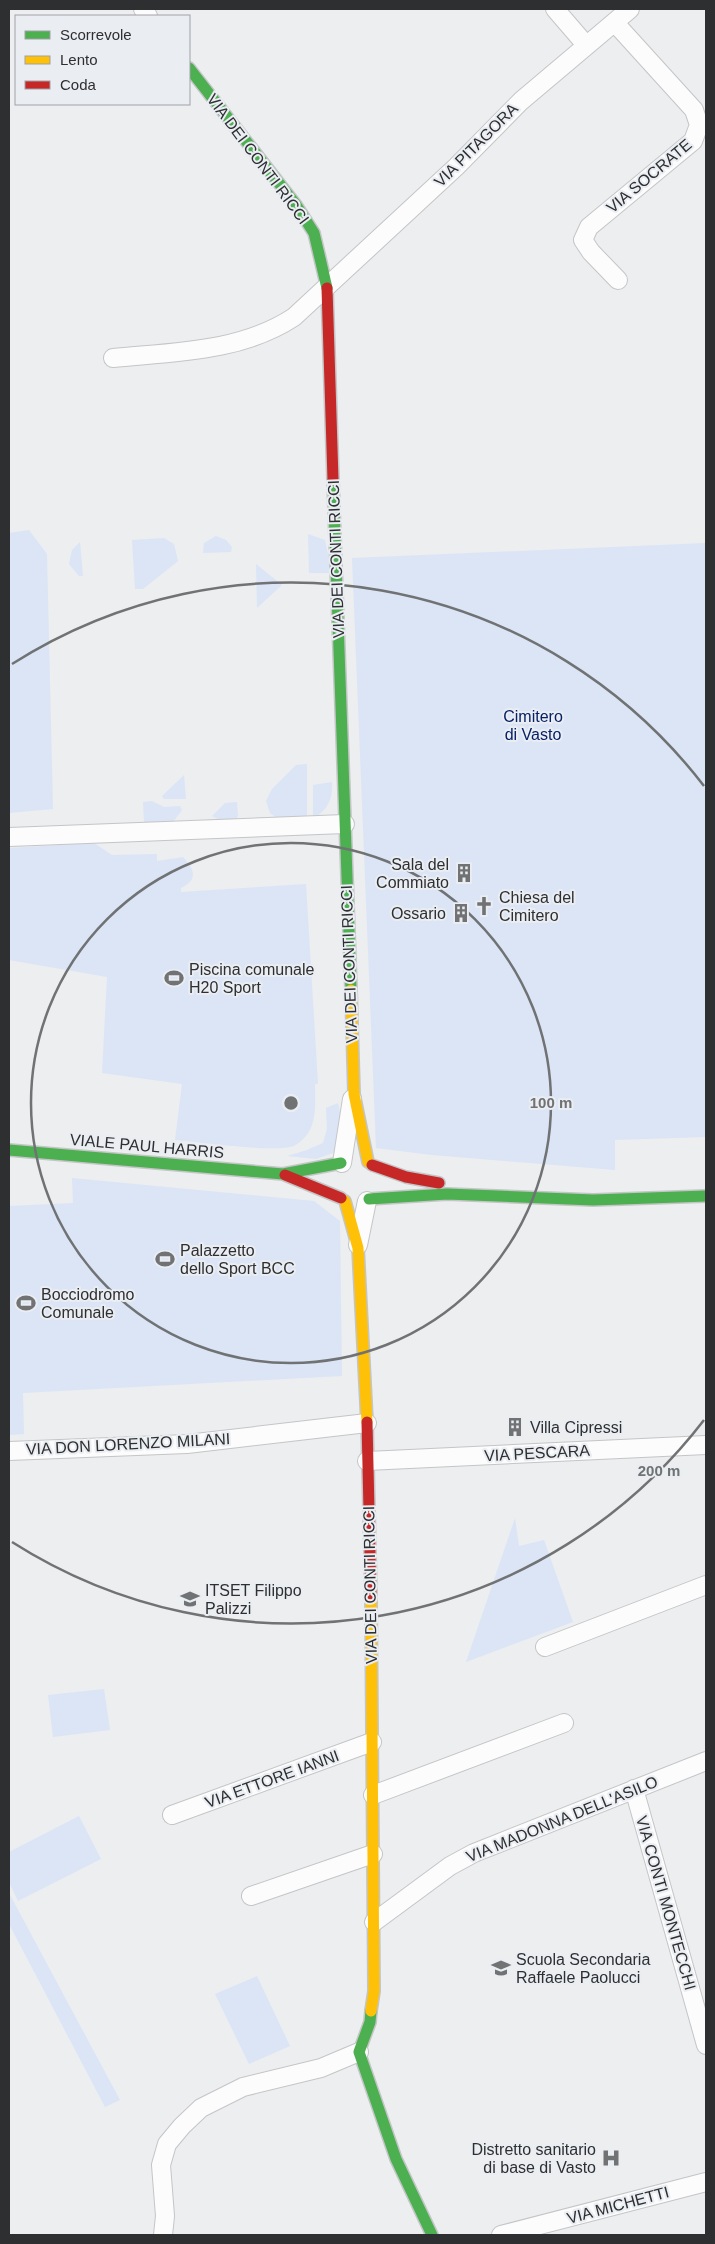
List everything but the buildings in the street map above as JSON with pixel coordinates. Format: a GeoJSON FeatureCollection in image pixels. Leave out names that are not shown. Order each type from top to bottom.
{"type":"FeatureCollection","features":[{"type":"Feature","properties":{"kind":"street"},"geometry":{"type":"LineString","coordinates":[[555,9],[586,45]]}},
{"type":"Feature","properties":{"kind":"street","name":"VIA PITAGORA"},"geometry":{"type":"LineString","coordinates":[[113,358],[195,350],[244,339],[283,324],[327,288],[456,167],[521,101],[630,9]]}},
{"type":"Feature","properties":{"kind":"street","name":"VIA SOCRATE"},"geometry":{"type":"LineString","coordinates":[[615,23],[694,110],[699,125],[693,141],[589,227],[583,240],[591,252],[618,280]]}},
{"type":"Feature","properties":{"kind":"street","name":"VIA DEI CONTI RICCI"},"geometry":{"type":"LineString","coordinates":[[190,69],[296,205],[314,234],[321,254],[327,288],[354,1094],[370,1163]]}},
{"type":"Feature","properties":{"kind":"street"},"geometry":{"type":"LineString","coordinates":[[9,837],[345,824]]}},
{"type":"Feature","properties":{"kind":"street","name":"VIA DEI CONTI RICCI"},"geometry":{"type":"LineString","coordinates":[[338,1170],[354,1094]]}},
{"type":"Feature","properties":{"kind":"street","name":"VIALE PAUL HARRIS"},"geometry":{"type":"LineString","coordinates":[[9,1150],[283,1174],[338,1170]]}},
{"type":"Feature","properties":{"kind":"street"},"geometry":{"type":"LineString","coordinates":[[502,1195],[469,1187],[406,1177],[355,1158],[338,1170],[334,1187],[343,1200],[356,1203],[373,1191],[595,1200],[706,1196]]}},
{"type":"Feature","properties":{"kind":"street"},"geometry":{"type":"LineString","coordinates":[[370,1163],[373,1191]]}},
{"type":"Feature","properties":{"kind":"street","name":"VIALE PAUL HARRIS"},"geometry":{"type":"LineString","coordinates":[[283,1174],[316,1186],[343,1200]]}},
{"type":"Feature","properties":{"kind":"street","name":"VIA DEI CONTI RICCI"},"geometry":{"type":"LineString","coordinates":[[358,1248],[373,1191]]}},
{"type":"Feature","properties":{"kind":"street","name":"VIA DEI CONTI RICCI"},"geometry":{"type":"LineString","coordinates":[[343,1200],[358,1248],[367,1423],[374,1922]]}},
{"type":"Feature","properties":{"kind":"street","name":"VIA DON LORENZO MILANI"},"geometry":{"type":"LineString","coordinates":[[9,1451],[187,1444],[367,1423]]}},
{"type":"Feature","properties":{"kind":"street","name":"VIA PESCARA"},"geometry":{"type":"LineString","coordinates":[[367,1461],[706,1445]]}},
{"type":"Feature","properties":{"kind":"street"},"geometry":{"type":"LineString","coordinates":[[545,1647],[706,1585]]}},
{"type":"Feature","properties":{"kind":"street"},"geometry":{"type":"LineString","coordinates":[[373,1795],[564,1723]]}},
{"type":"Feature","properties":{"kind":"street","name":"VIA ETTORE IANNI"},"geometry":{"type":"LineString","coordinates":[[172,1815],[372,1742]]}},
{"type":"Feature","properties":{"kind":"street","name":"VIA MADONNA DELL'ASILO"},"geometry":{"type":"LineString","coordinates":[[374,1922],[450,1866],[474,1853],[706,1761]]}},
{"type":"Feature","properties":{"kind":"street","name":"VIA CONTI MONTECCHI"},"geometry":{"type":"LineString","coordinates":[[634,1789],[706,2045]]}},
{"type":"Feature","properties":{"kind":"street"},"geometry":{"type":"LineString","coordinates":[[251,1896],[373,1854]]}},
{"type":"Feature","properties":{"kind":"street"},"geometry":{"type":"LineString","coordinates":[[374,1922],[374,1991],[370,2022],[359,2052],[396,2158],[432,2235]]}},
{"type":"Feature","properties":{"kind":"street"},"geometry":{"type":"LineString","coordinates":[[163,2235],[165,2216],[161,2165],[167,2144],[201,2108],[243,2087],[321,2068],[359,2052]]}},
{"type":"Feature","properties":{"kind":"street","name":"VIA MICHETTI"},"geometry":{"type":"LineString","coordinates":[[501,2235],[706,2182]]}},
{"type":"Feature","properties":{"kind":"green space"},"geometry":{"type":"Polygon","coordinates":[[[29,530],[47,554],[53,809],[9,813],[9,533],[29,530]]]}},
{"type":"Feature","properties":{"kind":"green space"},"geometry":{"type":"Polygon","coordinates":[[[308,534],[325,540],[332,573],[309,573],[308,534]]]}},
{"type":"Feature","properties":{"kind":"green space"},"geometry":{"type":"Polygon","coordinates":[[[216,536],[226,540],[232,547],[231,552],[203,553],[204,543],[216,536]]]}},
{"type":"Feature","properties":{"kind":"green space"},"geometry":{"type":"Polygon","coordinates":[[[164,538],[174,544],[178,561],[143,589],[135,589],[132,540],[164,538]]]}},
{"type":"Feature","properties":{"kind":"green space"},"geometry":{"type":"Polygon","coordinates":[[[80,542],[83,576],[79,576],[69,564],[72,550],[80,542]]]}},
{"type":"Feature","properties":{"kind":"green space","name":"Cimitero di Vasto"},"geometry":{"type":"Polygon","coordinates":[[[706,543],[706,1137],[615,1140],[615,1170],[432,1155],[376,1148],[352,558],[706,543]]]}},
{"type":"Feature","properties":{"kind":"green space"},"geometry":{"type":"Polygon","coordinates":[[[256,564],[282,585],[257,608],[256,564]]]}},
{"type":"Feature","properties":{"kind":"green space"},"geometry":{"type":"Polygon","coordinates":[[[307,764],[307,818],[277,818],[270,813],[266,801],[272,789],[296,765],[307,764]]]}},
{"type":"Feature","properties":{"kind":"green space"},"geometry":{"type":"Polygon","coordinates":[[[184,775],[186,799],[164,799],[162,796],[184,775]]]}},
{"type":"Feature","properties":{"kind":"green space"},"geometry":{"type":"Polygon","coordinates":[[[332,782],[332,793],[326,808],[313,818],[313,785],[332,782]]]}},
{"type":"Feature","properties":{"kind":"green space"},"geometry":{"type":"Polygon","coordinates":[[[152,801],[164,807],[180,806],[182,810],[173,822],[144,822],[143,802],[152,801]]]}},
{"type":"Feature","properties":{"kind":"green space"},"geometry":{"type":"Polygon","coordinates":[[[237,802],[238,816],[236,820],[222,821],[212,816],[225,803],[237,802]]]}},
{"type":"Feature","properties":{"kind":"green space"},"geometry":{"type":"Polygon","coordinates":[[[94,843],[112,855],[157,854],[157,861],[183,857],[193,874],[187,885],[181,888],[181,892],[306,884],[318,1084],[315,1084],[315,1109],[311,1128],[296,1145],[284,1148],[254,1148],[175,1140],[182,1084],[102,1073],[107,977],[9,960],[9,848],[94,843]]]}},
{"type":"Feature","properties":{"kind":"green space"},"geometry":{"type":"Polygon","coordinates":[[[338,1103],[340,1128],[333,1153],[316,1159],[287,1156],[323,1143],[327,1129],[326,1108],[338,1103]]]}},
{"type":"Feature","properties":{"kind":"green space"},"geometry":{"type":"Polygon","coordinates":[[[72,1178],[314,1201],[340,1221],[342,1376],[23,1393],[24,1434],[9,1435],[9,1206],[73,1203],[72,1178]]]}},
{"type":"Feature","properties":{"kind":"green space"},"geometry":{"type":"Polygon","coordinates":[[[515,1518],[519,1546],[544,1540],[573,1622],[466,1662],[515,1518]]]}},
{"type":"Feature","properties":{"kind":"green space"},"geometry":{"type":"Polygon","coordinates":[[[104,1689],[110,1730],[53,1737],[48,1695],[104,1689]]]}},
{"type":"Feature","properties":{"kind":"green space"},"geometry":{"type":"Polygon","coordinates":[[[79,1816],[101,1859],[18,1901],[9,1882],[9,1852],[79,1816]]]}},
{"type":"Feature","properties":{"kind":"green space"},"geometry":{"type":"Polygon","coordinates":[[[9,1893],[120,2100],[105,2107],[9,1924],[9,1893]]]}},
{"type":"Feature","properties":{"kind":"green space"},"geometry":{"type":"Polygon","coordinates":[[[257,1976],[290,2046],[249,2064],[215,1994],[257,1976]]]}},
{"type":"Feature","properties":{"kind":"traffic: fast"},"geometry":{"type":"LineString","coordinates":[[190,69],[296,205],[314,233],[327,288]]}},
{"type":"Feature","properties":{"kind":"traffic: fast"},"geometry":{"type":"LineString","coordinates":[[333,480],[351,990]]}},
{"type":"Feature","properties":{"kind":"traffic: fast"},"geometry":{"type":"LineString","coordinates":[[9,1150],[283,1174],[341,1163]]}},
{"type":"Feature","properties":{"kind":"traffic: fast"},"geometry":{"type":"LineString","coordinates":[[369,1199],[447,1194],[593,1200],[706,1196]]}},
{"type":"Feature","properties":{"kind":"traffic: fast"},"geometry":{"type":"LineString","coordinates":[[371,2011],[370,2022],[359,2052],[396,2159],[432,2235]]}},
{"type":"Feature","properties":{"kind":"traffic: slow"},"geometry":{"type":"LineString","coordinates":[[351,990],[354,1094],[368,1162]]}},
{"type":"Feature","properties":{"kind":"traffic: slow"},"geometry":{"type":"LineString","coordinates":[[345,1201],[358,1248],[367,1422]]}},
{"type":"Feature","properties":{"kind":"traffic: slow"},"geometry":{"type":"LineString","coordinates":[[371,1598],[374,1991],[371,2011]]}},
{"type":"Feature","properties":{"kind":"traffic: jam"},"geometry":{"type":"LineString","coordinates":[[327,288],[333,480]]}},
{"type":"Feature","properties":{"kind":"traffic: jam"},"geometry":{"type":"LineString","coordinates":[[372,1165],[406,1177],[439,1183]]}},
{"type":"Feature","properties":{"kind":"traffic: jam"},"geometry":{"type":"LineString","coordinates":[[285,1175],[341,1198]]}},
{"type":"Feature","properties":{"kind":"traffic: jam"},"geometry":{"type":"LineString","coordinates":[[367,1422],[371,1598]]}},
{"type":"Feature","properties":{"kind":"place","name":"Sala del Commiato"},"geometry":{"type":"Point","coordinates":[464,873]}},
{"type":"Feature","properties":{"kind":"place","name":"Chiesa del Cimitero"},"geometry":{"type":"Point","coordinates":[484,906]}},
{"type":"Feature","properties":{"kind":"place","name":"Ossario"},"geometry":{"type":"Point","coordinates":[461,913]}},
{"type":"Feature","properties":{"kind":"place","name":"Piscina comunale H20 Sport"},"geometry":{"type":"Point","coordinates":[174,978]}},
{"type":"Feature","properties":{"kind":"place","name":"Palazzetto dello Sport BCC"},"geometry":{"type":"Point","coordinates":[165,1259]}},
{"type":"Feature","properties":{"kind":"place","name":"Bocciodromo Comunale"},"geometry":{"type":"Point","coordinates":[26,1303]}},
{"type":"Feature","properties":{"kind":"place","name":"Villa Cipressi"},"geometry":{"type":"Point","coordinates":[515,1427]}},
{"type":"Feature","properties":{"kind":"place","name":"ITSET Filippo Palizzi"},"geometry":{"type":"Point","coordinates":[190,1599]}},
{"type":"Feature","properties":{"kind":"place","name":"Scuola Secondaria Raffaele Paolucci"},"geometry":{"type":"Point","coordinates":[501,1968]}},
{"type":"Feature","properties":{"kind":"place","name":"Distretto sanitario di base di Vasto"},"geometry":{"type":"Point","coordinates":[611,2158]}}]}
